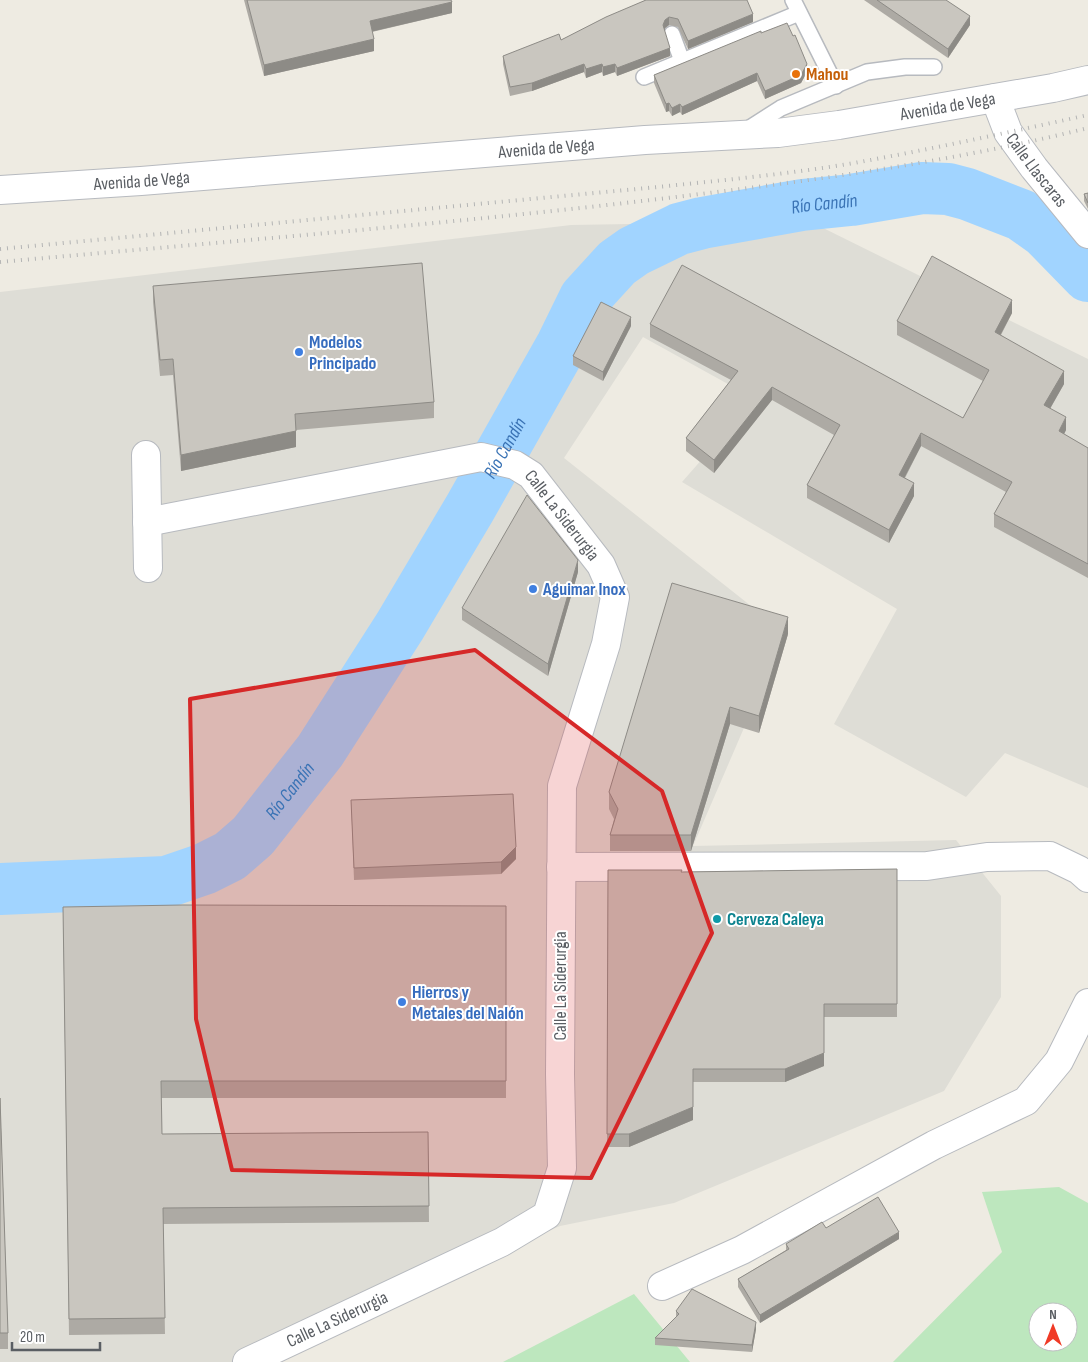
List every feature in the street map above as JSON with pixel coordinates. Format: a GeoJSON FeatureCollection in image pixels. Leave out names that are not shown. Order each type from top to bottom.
{"type":"FeatureCollection","features":[{"type":"Feature","properties":{"kind":"street","name":"Avenida de Vega"},"geometry":{"type":"LineString","coordinates":[[0,190],[645,140],[778,133],[840,126],[1088,80]]}},
{"type":"Feature","properties":{"kind":"street","name":"Calle Llascaras"},"geometry":{"type":"LineString","coordinates":[[995,98],[1008,132],[1034,168],[1088,234]]}},
{"type":"Feature","properties":{"kind":"street"},"geometry":{"type":"LineString","coordinates":[[146,455],[148,568]]}},
{"type":"Feature","properties":{"kind":"street","name":"Calle La Siderurgia"},"geometry":{"type":"LineString","coordinates":[[147,522],[481,457],[515,465],[531,475],[601,565],[615,596],[606,644],[562,786],[560,1074],[562,1168],[547,1215],[502,1242],[247,1362]]}},
{"type":"Feature","properties":{"kind":"street"},"geometry":{"type":"LineString","coordinates":[[561,867],[927,866],[987,857],[1050,856],[1079,870],[1088,878]]}},
{"type":"Feature","properties":{"kind":"street"},"geometry":{"type":"LineString","coordinates":[[662,1286],[742,1250],[934,1145],[1026,1101],[1059,1061],[1088,1003]]}},
{"type":"Feature","properties":{"kind":"lane"},"geometry":{"type":"LineString","coordinates":[[644,77],[682,61],[796,6],[836,86]]}},
{"type":"Feature","properties":{"kind":"lane"},"geometry":{"type":"LineString","coordinates":[[672,34],[682,61]]}},
{"type":"Feature","properties":{"kind":"lane"},"geometry":{"type":"LineString","coordinates":[[740,135],[781,108],[867,72],[905,66],[934,68]]}},
{"type":"Feature","properties":{"kind":"highlighted area"},"geometry":{"type":"Polygon","coordinates":[[[475,650],[662,791],[712,933],[591,1178],[232,1170],[196,1019],[190,699],[475,650]]]}},
{"type":"Feature","properties":{"kind":"shaded area"},"geometry":{"type":"Polygon","coordinates":[[[809,221],[1088,359],[1088,788],[1005,753],[966,797],[834,724],[897,609],[682,482],[755,399],[643,337],[564,458],[785,633],[693,846],[956,840],[1001,896],[1001,997],[944,1091],[674,1203],[560,1226],[250,1362],[0,1362],[0,292],[571,225],[809,221]]]}},
{"type":"Feature","properties":{"kind":"green space"},"geometry":{"type":"Polygon","coordinates":[[[1059,1187],[1088,1203],[1088,1362],[893,1362],[1002,1252],[982,1192],[1059,1187]]]}},
{"type":"Feature","properties":{"kind":"green space"},"geometry":{"type":"Polygon","coordinates":[[[634,1294],[690,1362],[503,1362],[634,1294]]]}},
{"type":"Feature","properties":{"kind":"building"},"geometry":{"type":"Polygon","coordinates":[[[247,0],[451,0],[452,2],[370,21],[374,39],[264,65],[247,0]]]}},
{"type":"Feature","properties":{"kind":"building"},"geometry":{"type":"Polygon","coordinates":[[[646,0],[747,0],[753,14],[688,41],[678,19],[669,17],[663,25],[670,48],[617,68],[615,64],[603,67],[602,64],[586,69],[584,64],[532,83],[510,87],[503,56],[559,34],[561,40],[606,17],[646,0]]]}},
{"type":"Feature","properties":{"kind":"building"},"geometry":{"type":"Polygon","coordinates":[[[877,0],[946,0],[970,16],[948,49],[877,0]]]}},
{"type":"Feature","properties":{"kind":"building"},"geometry":{"type":"Polygon","coordinates":[[[787,23],[793,36],[795,35],[807,64],[801,75],[765,91],[757,73],[682,107],[680,104],[672,108],[669,103],[666,104],[654,75],[761,31],[761,33],[787,23]]]}},
{"type":"Feature","properties":{"kind":"building"},"geometry":{"type":"Polygon","coordinates":[[[1088,193],[1088,203],[1084,194],[1088,193]]]}},
{"type":"Feature","properties":{"kind":"building"},"geometry":{"type":"Polygon","coordinates":[[[932,256],[1012,300],[995,332],[1064,371],[1044,405],[1066,417],[1059,431],[1088,448],[1088,564],[994,514],[1012,482],[921,433],[899,475],[914,483],[889,530],[807,485],[840,425],[772,387],[714,460],[686,438],[738,371],[650,324],[682,265],[963,418],[989,370],[897,321],[932,256]]]}},
{"type":"Feature","properties":{"kind":"building"},"geometry":{"type":"Polygon","coordinates":[[[422,263],[434,402],[295,414],[296,431],[181,455],[173,359],[160,360],[153,286],[422,263]]]}},
{"type":"Feature","properties":{"kind":"building"},"geometry":{"type":"Polygon","coordinates":[[[601,302],[631,317],[603,372],[573,356],[601,302]]]}},
{"type":"Feature","properties":{"kind":"building"},"geometry":{"type":"Polygon","coordinates":[[[527,495],[578,560],[548,664],[462,608],[527,495]]]}},
{"type":"Feature","properties":{"kind":"building"},"geometry":{"type":"Polygon","coordinates":[[[672,583],[788,617],[759,716],[730,707],[691,835],[610,835],[618,809],[609,792],[672,583]]]}},
{"type":"Feature","properties":{"kind":"building"},"geometry":{"type":"Polygon","coordinates":[[[513,794],[516,847],[501,862],[354,868],[351,800],[513,794]]]}},
{"type":"Feature","properties":{"kind":"building"},"geometry":{"type":"Polygon","coordinates":[[[897,869],[897,1004],[824,1004],[824,1053],[785,1069],[693,1069],[693,1107],[629,1134],[607,1134],[608,870],[682,870],[681,872],[897,869]]]}},
{"type":"Feature","properties":{"kind":"building"},"geometry":{"type":"Polygon","coordinates":[[[182,905],[506,906],[506,1081],[161,1081],[162,1134],[428,1132],[429,1206],[163,1208],[165,1318],[69,1319],[63,907],[182,905]]]}},
{"type":"Feature","properties":{"kind":"building"},"geometry":{"type":"Polygon","coordinates":[[[0,1098],[8,1333],[0,1333],[0,1098]]]}},
{"type":"Feature","properties":{"kind":"building"},"geometry":{"type":"Polygon","coordinates":[[[878,1197],[899,1232],[760,1315],[738,1279],[789,1249],[786,1244],[822,1222],[826,1228],[878,1197]]]}},
{"type":"Feature","properties":{"kind":"building"},"geometry":{"type":"Polygon","coordinates":[[[692,1289],[756,1322],[752,1345],[655,1338],[679,1314],[676,1311],[692,1289]]]}},
{"type":"Feature","properties":{"kind":"waterway","name":"Río Candín"},"geometry":{"type":"LineString","coordinates":[[0,889],[166,882],[204,869],[230,856],[253,836],[320,751],[400,626],[470,508],[562,345],[585,298],[617,263],[634,251],[679,229],[702,223],[802,205],[851,200],[922,188],[948,189],[967,194],[1021,215],[1045,232],[1088,276]]}},
{"type":"Feature","properties":{"kind":"railway"},"geometry":{"type":"LineString","coordinates":[[0,249],[781,174],[883,158],[1088,115]]}},
{"type":"Feature","properties":{"kind":"railway"},"geometry":{"type":"LineString","coordinates":[[0,262],[412,225],[713,193],[928,161],[1088,128]]}},
{"type":"Feature","properties":{"kind":"place","name":"Mahou"},"geometry":{"type":"Point","coordinates":[796,74]}},
{"type":"Feature","properties":{"kind":"place","name":"Modelos Principado"},"geometry":{"type":"Point","coordinates":[299,352]}},
{"type":"Feature","properties":{"kind":"place","name":"Aguimar Inox"},"geometry":{"type":"Point","coordinates":[533,589]}},
{"type":"Feature","properties":{"kind":"place","name":"Cerveza Caleya"},"geometry":{"type":"Point","coordinates":[717,919]}},
{"type":"Feature","properties":{"kind":"place","name":"Hierros y Metales del Nalón"},"geometry":{"type":"Point","coordinates":[402,1002]}}]}
